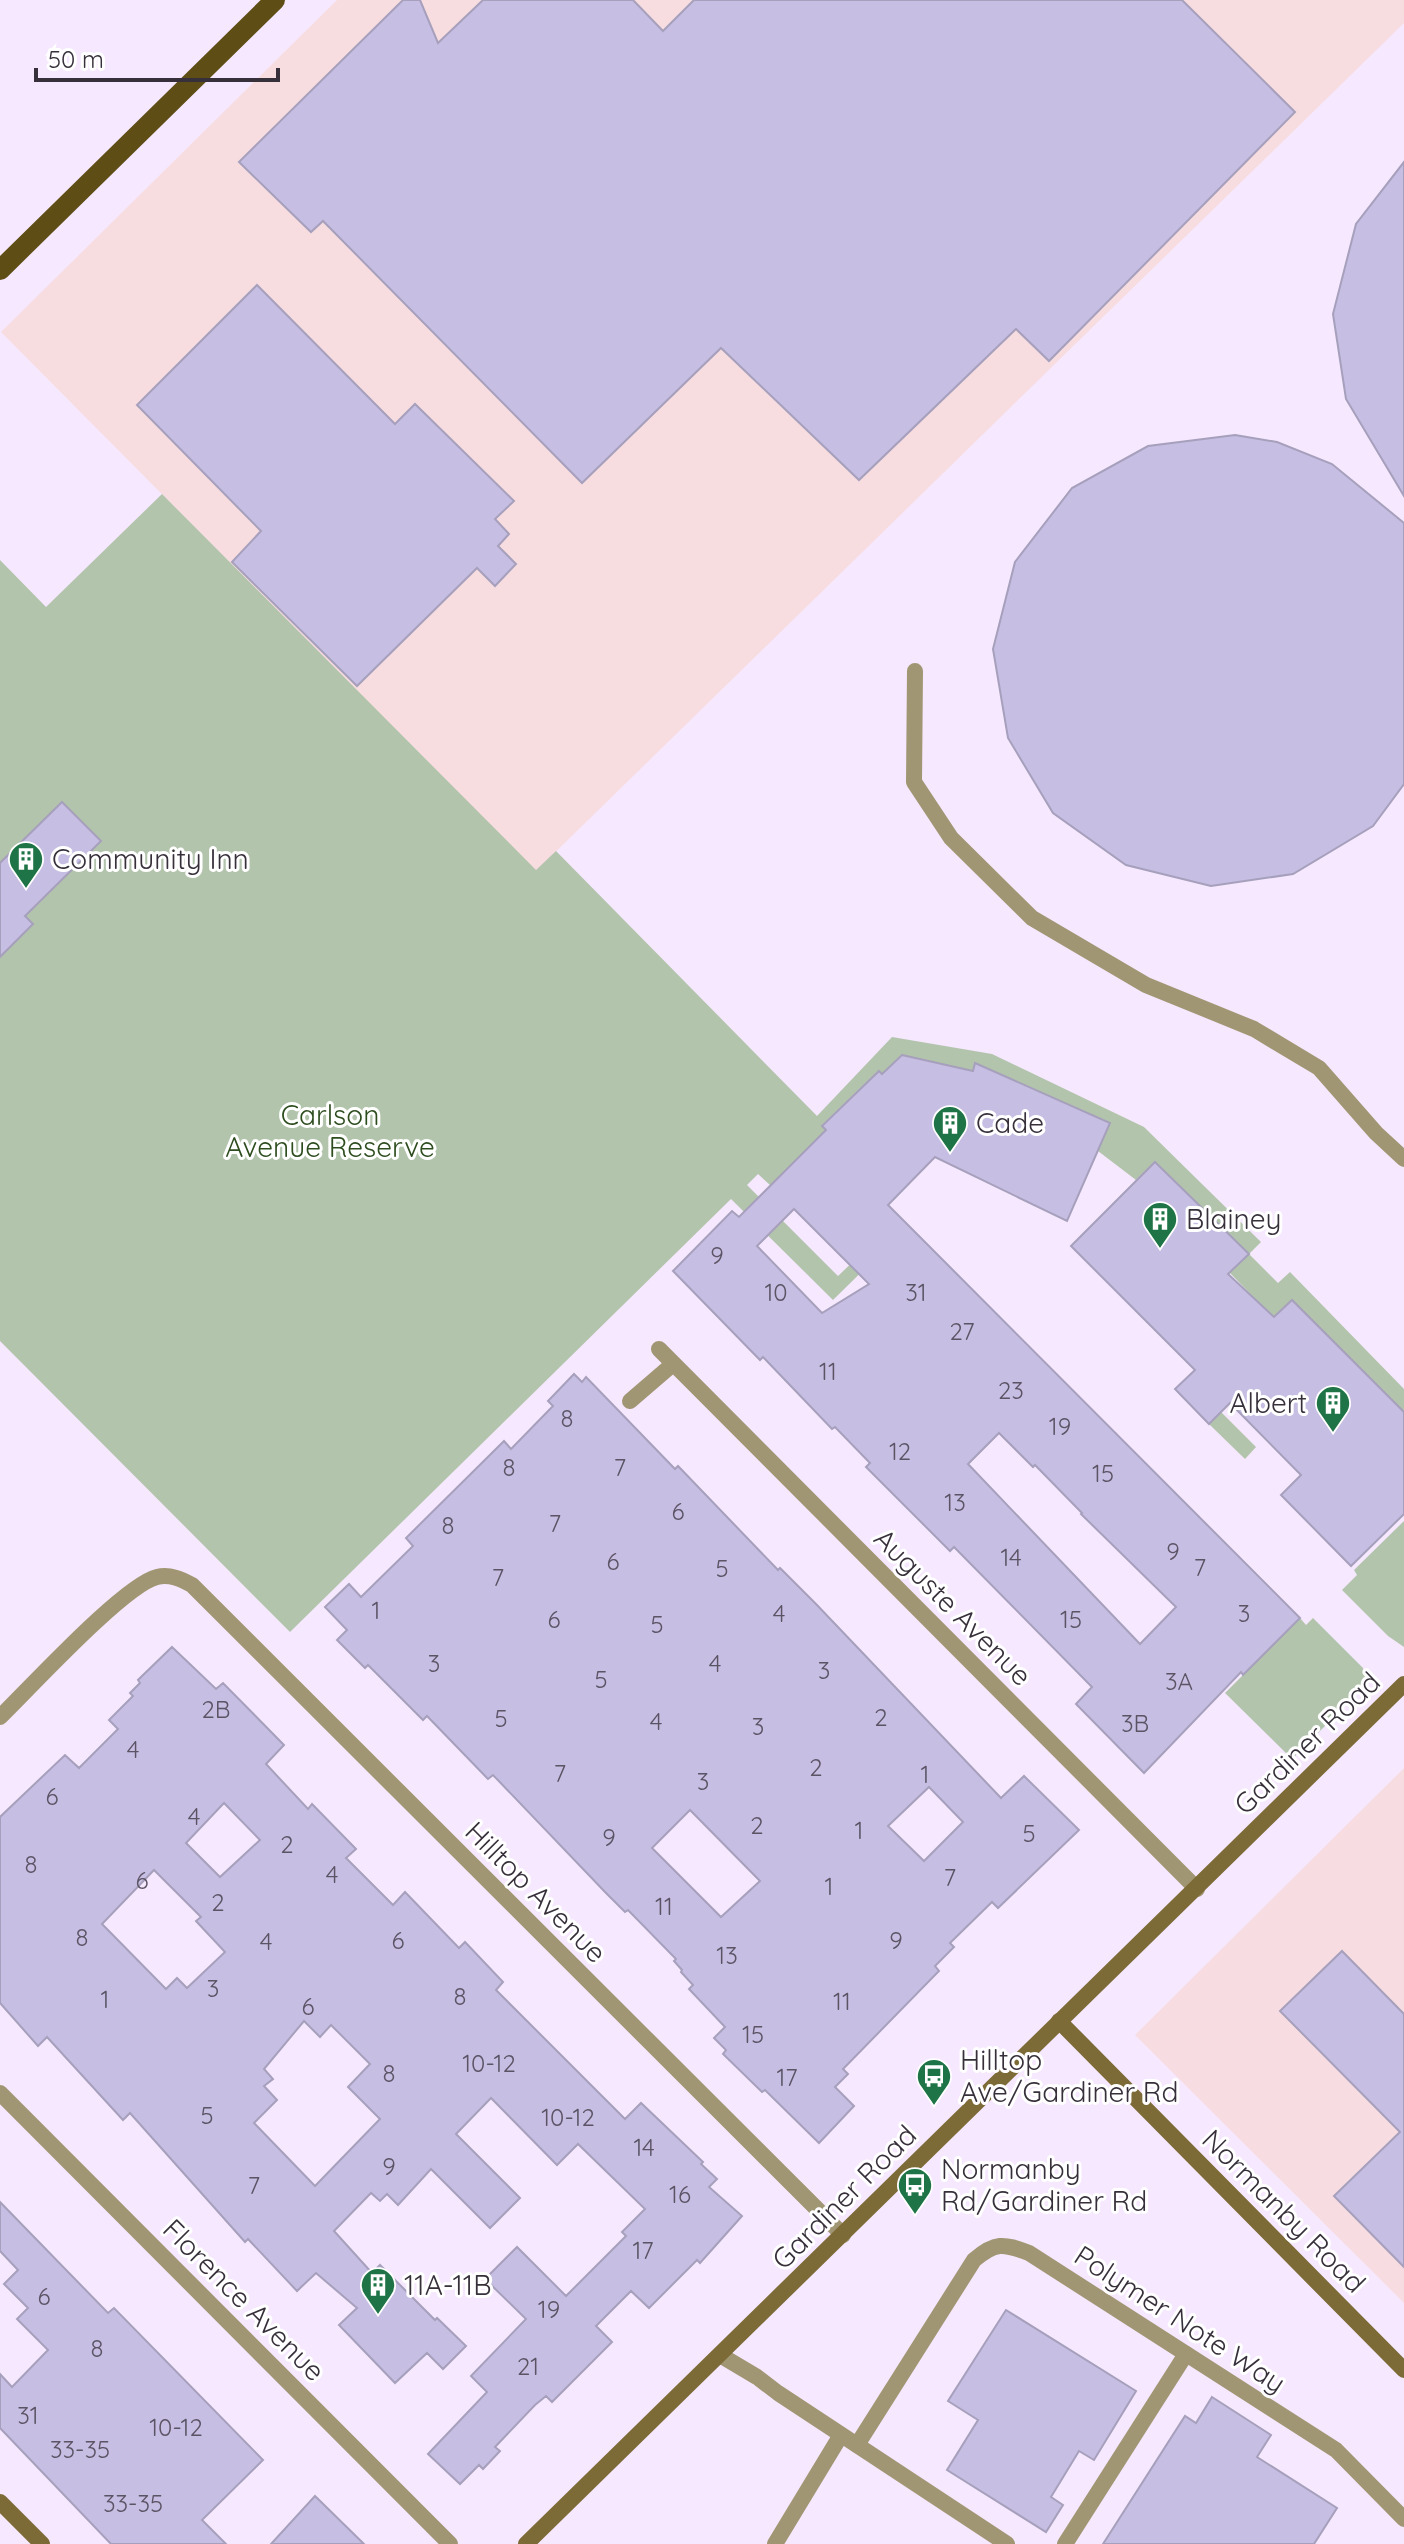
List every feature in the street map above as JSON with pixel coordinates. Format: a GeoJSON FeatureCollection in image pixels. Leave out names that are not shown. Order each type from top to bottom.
{"type":"FeatureCollection","features":[{"type":"Feature","properties":{"kind":"main road"},"geometry":{"type":"LineString","coordinates":[[0,270],[275,0]]}},
{"type":"Feature","properties":{"kind":"street"},"geometry":{"type":"LineString","coordinates":[[915,671],[914,782],[951,838],[1032,918],[1146,985],[1254,1029],[1319,1068],[1376,1133],[1404,1159]]}},
{"type":"Feature","properties":{"kind":"street","name":"Auguste Avenue"},"geometry":{"type":"LineString","coordinates":[[659,1349],[1197,1889]]}},
{"type":"Feature","properties":{"kind":"street"},"geometry":{"type":"LineString","coordinates":[[630,1401],[673,1364]]}},
{"type":"Feature","properties":{"kind":"street","name":"Hilltop Avenue"},"geometry":{"type":"LineString","coordinates":[[4,1706],[127,1593],[142,1583],[165,1575],[192,1585],[843,2235]]}},
{"type":"Feature","properties":{"kind":"street","name":"Gardiner Road"},"geometry":{"type":"LineString","coordinates":[[526,2544],[1404,1684]]}},
{"type":"Feature","properties":{"kind":"street","name":"Normanby Road"},"geometry":{"type":"LineString","coordinates":[[1059,2021],[1404,2370]]}},
{"type":"Feature","properties":{"kind":"street","name":"Florence Avenue"},"geometry":{"type":"LineString","coordinates":[[0,2093],[450,2544]]}},
{"type":"Feature","properties":{"kind":"street","name":"Polymer Note Way"},"geometry":{"type":"LineString","coordinates":[[857,2445],[974,2260],[990,2247],[1008,2245],[1029,2253],[1336,2450],[1404,2519]]}},
{"type":"Feature","properties":{"kind":"street"},"geometry":{"type":"LineString","coordinates":[[1065,2544],[1186,2354]]}},
{"type":"Feature","properties":{"kind":"street"},"geometry":{"type":"LineString","coordinates":[[720,2355],[1007,2544]]}},
{"type":"Feature","properties":{"kind":"street"},"geometry":{"type":"LineString","coordinates":[[775,2544],[841,2435]]}},
{"type":"Feature","properties":{"kind":"street"},"geometry":{"type":"LineString","coordinates":[[0,2502],[42,2544]]}},
{"type":"Feature","properties":{"kind":"shaded area"},"geometry":{"type":"Polygon","coordinates":[[[337,0],[1404,0],[1404,23],[536,871],[1,332],[337,0]]]}},
{"type":"Feature","properties":{"kind":"shaded area"},"geometry":{"type":"Polygon","coordinates":[[[1404,1768],[1404,2303],[1135,2035],[1404,1768]]]}},
{"type":"Feature","properties":{"kind":"green space","name":"Carlson Avenue Reserve"},"geometry":{"type":"Polygon","coordinates":[[[162,494],[536,870],[556,851],[817,1116],[892,1037],[992,1054],[1144,1127],[1261,1242],[1249,1254],[1278,1283],[1290,1272],[1404,1389],[1404,1412],[1292,1300],[1274,1318],[1230,1273],[1248,1253],[1155,1162],[1136,1180],[1098,1151],[1110,1123],[986,1068],[975,1065],[973,1071],[902,1055],[882,1074],[878,1071],[822,1125],[826,1130],[771,1186],[758,1174],[747,1185],[838,1276],[884,1232],[893,1241],[833,1300],[731,1199],[290,1632],[0,1341],[0,560],[46,607],[162,494]]]}},
{"type":"Feature","properties":{"kind":"green space"},"geometry":{"type":"Polygon","coordinates":[[[1221,1412],[1256,1447],[1245,1459],[1209,1424],[1221,1412]]]}},
{"type":"Feature","properties":{"kind":"green space"},"geometry":{"type":"Polygon","coordinates":[[[1404,1521],[1404,1647],[1388,1636],[1342,1590],[1357,1575],[1354,1570],[1404,1521]]]}},
{"type":"Feature","properties":{"kind":"green space"},"geometry":{"type":"Polygon","coordinates":[[[1300,1618],[1306,1625],[1313,1618],[1363,1668],[1367,1684],[1292,1759],[1225,1693],[1300,1618]]]}},
{"type":"Feature","properties":{"kind":"building"},"geometry":{"type":"Polygon","coordinates":[[[403,0],[420,0],[438,43],[483,0],[633,0],[663,31],[694,0],[1182,0],[1295,112],[1049,361],[1016,329],[859,480],[721,348],[582,483],[323,221],[311,232],[239,162],[403,0]]]}},
{"type":"Feature","properties":{"kind":"building"},"geometry":{"type":"Polygon","coordinates":[[[1404,162],[1404,496],[1346,399],[1333,314],[1356,224],[1404,162]]]}},
{"type":"Feature","properties":{"kind":"building"},"geometry":{"type":"Polygon","coordinates":[[[257,285],[395,424],[415,404],[514,501],[495,519],[509,534],[498,546],[516,564],[495,586],[477,568],[357,686],[232,562],[261,531],[137,405],[257,285]]]}},
{"type":"Feature","properties":{"kind":"building"},"geometry":{"type":"Polygon","coordinates":[[[1235,435],[1277,442],[1332,464],[1404,523],[1404,784],[1373,826],[1293,874],[1211,886],[1126,865],[1053,813],[1008,738],[993,649],[1015,562],[1072,488],[1148,446],[1235,435]]]}},
{"type":"Feature","properties":{"kind":"building","name":"Community Inn"},"geometry":{"type":"Polygon","coordinates":[[[62,802],[101,841],[25,916],[33,924],[0,957],[0,863],[62,802]]]}},
{"type":"Feature","properties":{"kind":"building"},"geometry":{"type":"Polygon","coordinates":[[[902,1055],[973,1071],[975,1063],[1110,1123],[1067,1221],[935,1157],[888,1205],[1300,1618],[1243,1675],[1241,1672],[1144,1773],[1076,1704],[1092,1687],[954,1547],[950,1551],[866,1467],[870,1463],[835,1427],[832,1429],[763,1357],[760,1360],[673,1271],[732,1211],[739,1217],[826,1130],[822,1126],[879,1071],[882,1074],[902,1055]],[[794,1209],[757,1246],[822,1313],[869,1284],[794,1209]],[[999,1433],[968,1464],[1140,1644],[1176,1607],[1035,1465],[1033,1467],[999,1433]]]}},
{"type":"Feature","properties":{"kind":"building"},"geometry":{"type":"Polygon","coordinates":[[[1155,1162],[1249,1254],[1228,1274],[1274,1317],[1292,1300],[1404,1412],[1404,1514],[1351,1566],[1281,1495],[1301,1475],[1230,1403],[1209,1424],[1175,1389],[1195,1370],[1071,1246],[1155,1162]]]}},
{"type":"Feature","properties":{"kind":"building"},"geometry":{"type":"Polygon","coordinates":[[[574,1374],[582,1382],[586,1377],[675,1469],[678,1466],[778,1570],[780,1568],[816,1604],[1001,1798],[1024,1776],[1079,1830],[998,1908],[992,1902],[950,1943],[954,1947],[935,1966],[939,1971],[843,2069],[848,2074],[835,2087],[854,2106],[819,2143],[723,2054],[726,2050],[714,2038],[725,2027],[689,1989],[693,1985],[681,1972],[674,1961],[676,1959],[628,1910],[625,1912],[606,1893],[493,1775],[488,1779],[427,1716],[423,1720],[368,1665],[365,1668],[337,1640],[347,1630],[325,1607],[349,1584],[361,1597],[413,1546],[406,1538],[504,1441],[511,1449],[553,1406],[548,1401],[574,1374]],[[929,1787],[888,1826],[924,1861],[963,1822],[929,1787]],[[690,1810],[652,1848],[721,1917],[760,1881],[690,1810]]]}},
{"type":"Feature","properties":{"kind":"building"},"geometry":{"type":"Polygon","coordinates":[[[172,1647],[216,1689],[223,1683],[284,1745],[266,1764],[308,1809],[312,1804],[356,1849],[346,1858],[393,1905],[405,1892],[459,1948],[465,1942],[503,1982],[496,1990],[625,2119],[641,2103],[703,2162],[701,2164],[717,2179],[709,2187],[742,2216],[700,2263],[697,2260],[649,2308],[631,2291],[596,2326],[612,2342],[552,2402],[546,2396],[535,2405],[495,2447],[500,2451],[483,2469],[479,2465],[460,2484],[428,2454],[487,2392],[471,2376],[526,2319],[485,2279],[517,2247],[566,2296],[626,2236],[622,2232],[645,2209],[578,2144],[557,2165],[491,2098],[456,2134],[520,2198],[490,2228],[431,2169],[398,2205],[387,2194],[380,2201],[371,2193],[334,2231],[372,2273],[380,2265],[466,2346],[443,2369],[427,2353],[395,2383],[339,2325],[357,2308],[316,2273],[297,2291],[248,2239],[245,2242],[130,2113],[123,2120],[47,2037],[38,2046],[0,2003],[0,1817],[65,1755],[79,1768],[118,1729],[109,1720],[133,1696],[130,1693],[140,1683],[138,1680],[172,1647]],[[224,1803],[186,1843],[220,1877],[260,1840],[224,1803]],[[154,1870],[102,1924],[166,1989],[177,1978],[187,1988],[225,1952],[196,1921],[201,1917],[154,1870]],[[304,2021],[264,2069],[273,2079],[264,2086],[277,2100],[254,2123],[315,2186],[380,2119],[348,2087],[370,2064],[331,2025],[320,2037],[304,2021]]]}},
{"type":"Feature","properties":{"kind":"building"},"geometry":{"type":"Polygon","coordinates":[[[1342,1951],[1404,2014],[1404,2267],[1334,2196],[1400,2132],[1280,2011],[1342,1951]]]}},
{"type":"Feature","properties":{"kind":"building"},"geometry":{"type":"Polygon","coordinates":[[[0,2202],[108,2313],[114,2308],[263,2460],[202,2520],[226,2544],[111,2544],[0,2428],[0,2374],[12,2387],[48,2350],[17,2319],[28,2308],[4,2284],[18,2270],[0,2251],[0,2202]]]}},
{"type":"Feature","properties":{"kind":"building"},"geometry":{"type":"Polygon","coordinates":[[[1006,2310],[1136,2391],[1094,2460],[1079,2451],[1051,2497],[1063,2505],[1046,2532],[947,2470],[978,2420],[948,2401],[1006,2310]]]}},
{"type":"Feature","properties":{"kind":"building"},"geometry":{"type":"Polygon","coordinates":[[[1212,2397],[1271,2435],[1257,2457],[1337,2508],[1314,2544],[1103,2544],[1185,2416],[1196,2423],[1212,2397]]]}},
{"type":"Feature","properties":{"kind":"building"},"geometry":{"type":"Polygon","coordinates":[[[315,2496],[364,2544],[271,2544],[315,2496]]]}},
{"type":"Feature","properties":{"kind":"place","name":"Community Inn"},"geometry":{"type":"Point","coordinates":[26,890]}},
{"type":"Feature","properties":{"kind":"place","name":"Cade"},"geometry":{"type":"Point","coordinates":[950,1154]}},
{"type":"Feature","properties":{"kind":"place","name":"Blainey"},"geometry":{"type":"Point","coordinates":[1160,1250]}},
{"type":"Feature","properties":{"kind":"place","name":"Albert"},"geometry":{"type":"Point","coordinates":[1333,1434]}},
{"type":"Feature","properties":{"kind":"place","name":"Hilltop Ave/Gardiner Rd"},"geometry":{"type":"Point","coordinates":[934,2107]}},
{"type":"Feature","properties":{"kind":"place","name":"Normanby Rd/Gardiner Rd"},"geometry":{"type":"Point","coordinates":[915,2216]}},
{"type":"Feature","properties":{"kind":"place","name":"11A-11B"},"geometry":{"type":"Point","coordinates":[378,2316]}}]}
